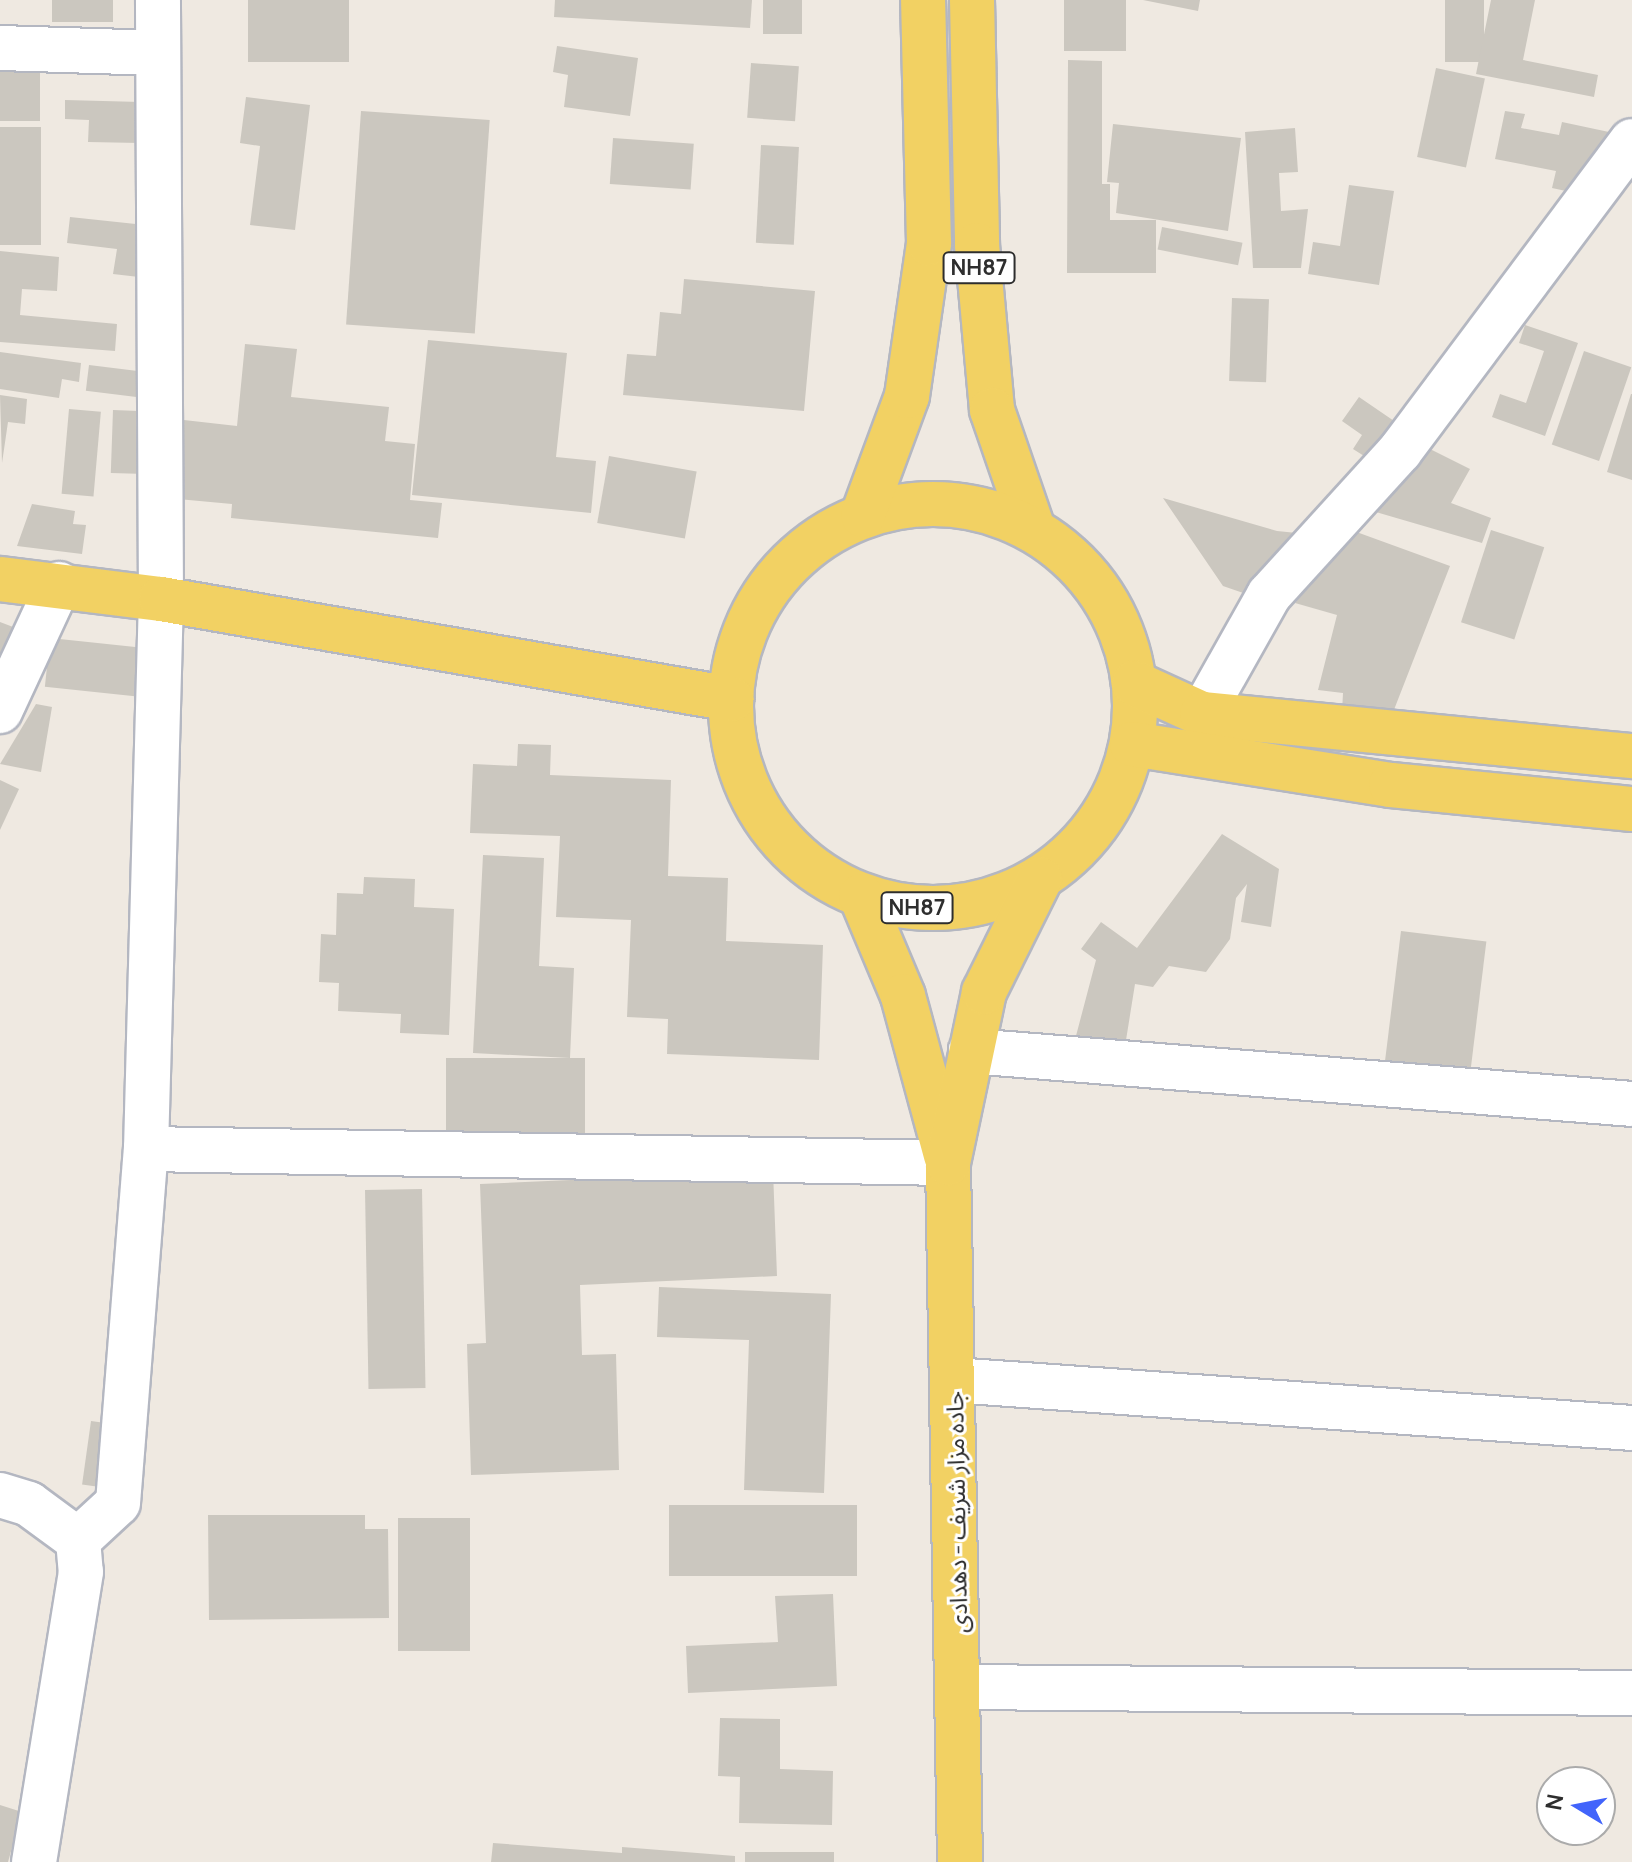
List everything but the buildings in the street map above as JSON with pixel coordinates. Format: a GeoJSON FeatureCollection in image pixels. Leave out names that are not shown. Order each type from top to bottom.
{"type":"FeatureCollection","features":[{"type":"Feature","properties":{"kind":"main road","name":"NH87"},"geometry":{"type":"LineString","coordinates":[[863,515],[907,396],[929,243],[923,0]]}},
{"type":"Feature","properties":{"kind":"main road","name":"NH87"},"geometry":{"type":"LineString","coordinates":[[972,0],[977,245],[992,410],[1033,529]]}},
{"type":"Feature","properties":{"kind":"main road","name":"NH87"},"geometry":{"type":"LineString","coordinates":[[950,503],[1033,529],[1092,582],[1118,622],[1134,683],[1132,744],[1114,797],[1083,843],[1040,879],[952,909],[861,896],[800,859],[775,833],[741,770],[731,699],[738,652],[777,578],[821,537],[863,515],[950,503]]}},
{"type":"Feature","properties":{"kind":"main road"},"geometry":{"type":"LineString","coordinates":[[0,579],[161,599],[731,699]]}},
{"type":"Feature","properties":{"kind":"main road"},"geometry":{"type":"LineString","coordinates":[[1134,683],[1202,714],[1632,756]]}},
{"type":"Feature","properties":{"kind":"main road"},"geometry":{"type":"LineString","coordinates":[[1132,744],[1391,785],[1632,809]]}},
{"type":"Feature","properties":{"kind":"main road","name":"NH87"},"geometry":{"type":"LineString","coordinates":[[948,1163],[984,992],[1040,879]]}},
{"type":"Feature","properties":{"kind":"main road","name":"NH87"},"geometry":{"type":"LineString","coordinates":[[861,896],[903,996],[948,1163]]}},
{"type":"Feature","properties":{"kind":"main road","name":"جاده مزار شریف - دهدادی"},"geometry":{"type":"LineString","coordinates":[[948,1163],[960,1687],[960,1862]]}},
{"type":"Feature","properties":{"kind":"street"},"geometry":{"type":"LineString","coordinates":[[78,1540],[118,1503],[146,1149],[161,599],[158,0]]}},
{"type":"Feature","properties":{"kind":"street"},"geometry":{"type":"LineString","coordinates":[[0,48],[156,53]]}},
{"type":"Feature","properties":{"kind":"street"},"geometry":{"type":"LineString","coordinates":[[1202,714],[1269,595],[1400,451],[1630,147]]}},
{"type":"Feature","properties":{"kind":"street"},"geometry":{"type":"LineString","coordinates":[[0,711],[59,584]]}},
{"type":"Feature","properties":{"kind":"street"},"geometry":{"type":"LineString","coordinates":[[971,1051],[1632,1104]]}},
{"type":"Feature","properties":{"kind":"street"},"geometry":{"type":"LineString","coordinates":[[146,1149],[948,1163]]}},
{"type":"Feature","properties":{"kind":"street"},"geometry":{"type":"LineString","coordinates":[[953,1380],[1632,1428]]}},
{"type":"Feature","properties":{"kind":"street"},"geometry":{"type":"LineString","coordinates":[[0,1495],[29,1504],[78,1540],[81,1572],[34,1862]]}},
{"type":"Feature","properties":{"kind":"street"},"geometry":{"type":"LineString","coordinates":[[960,1687],[1632,1693]]}}]}
